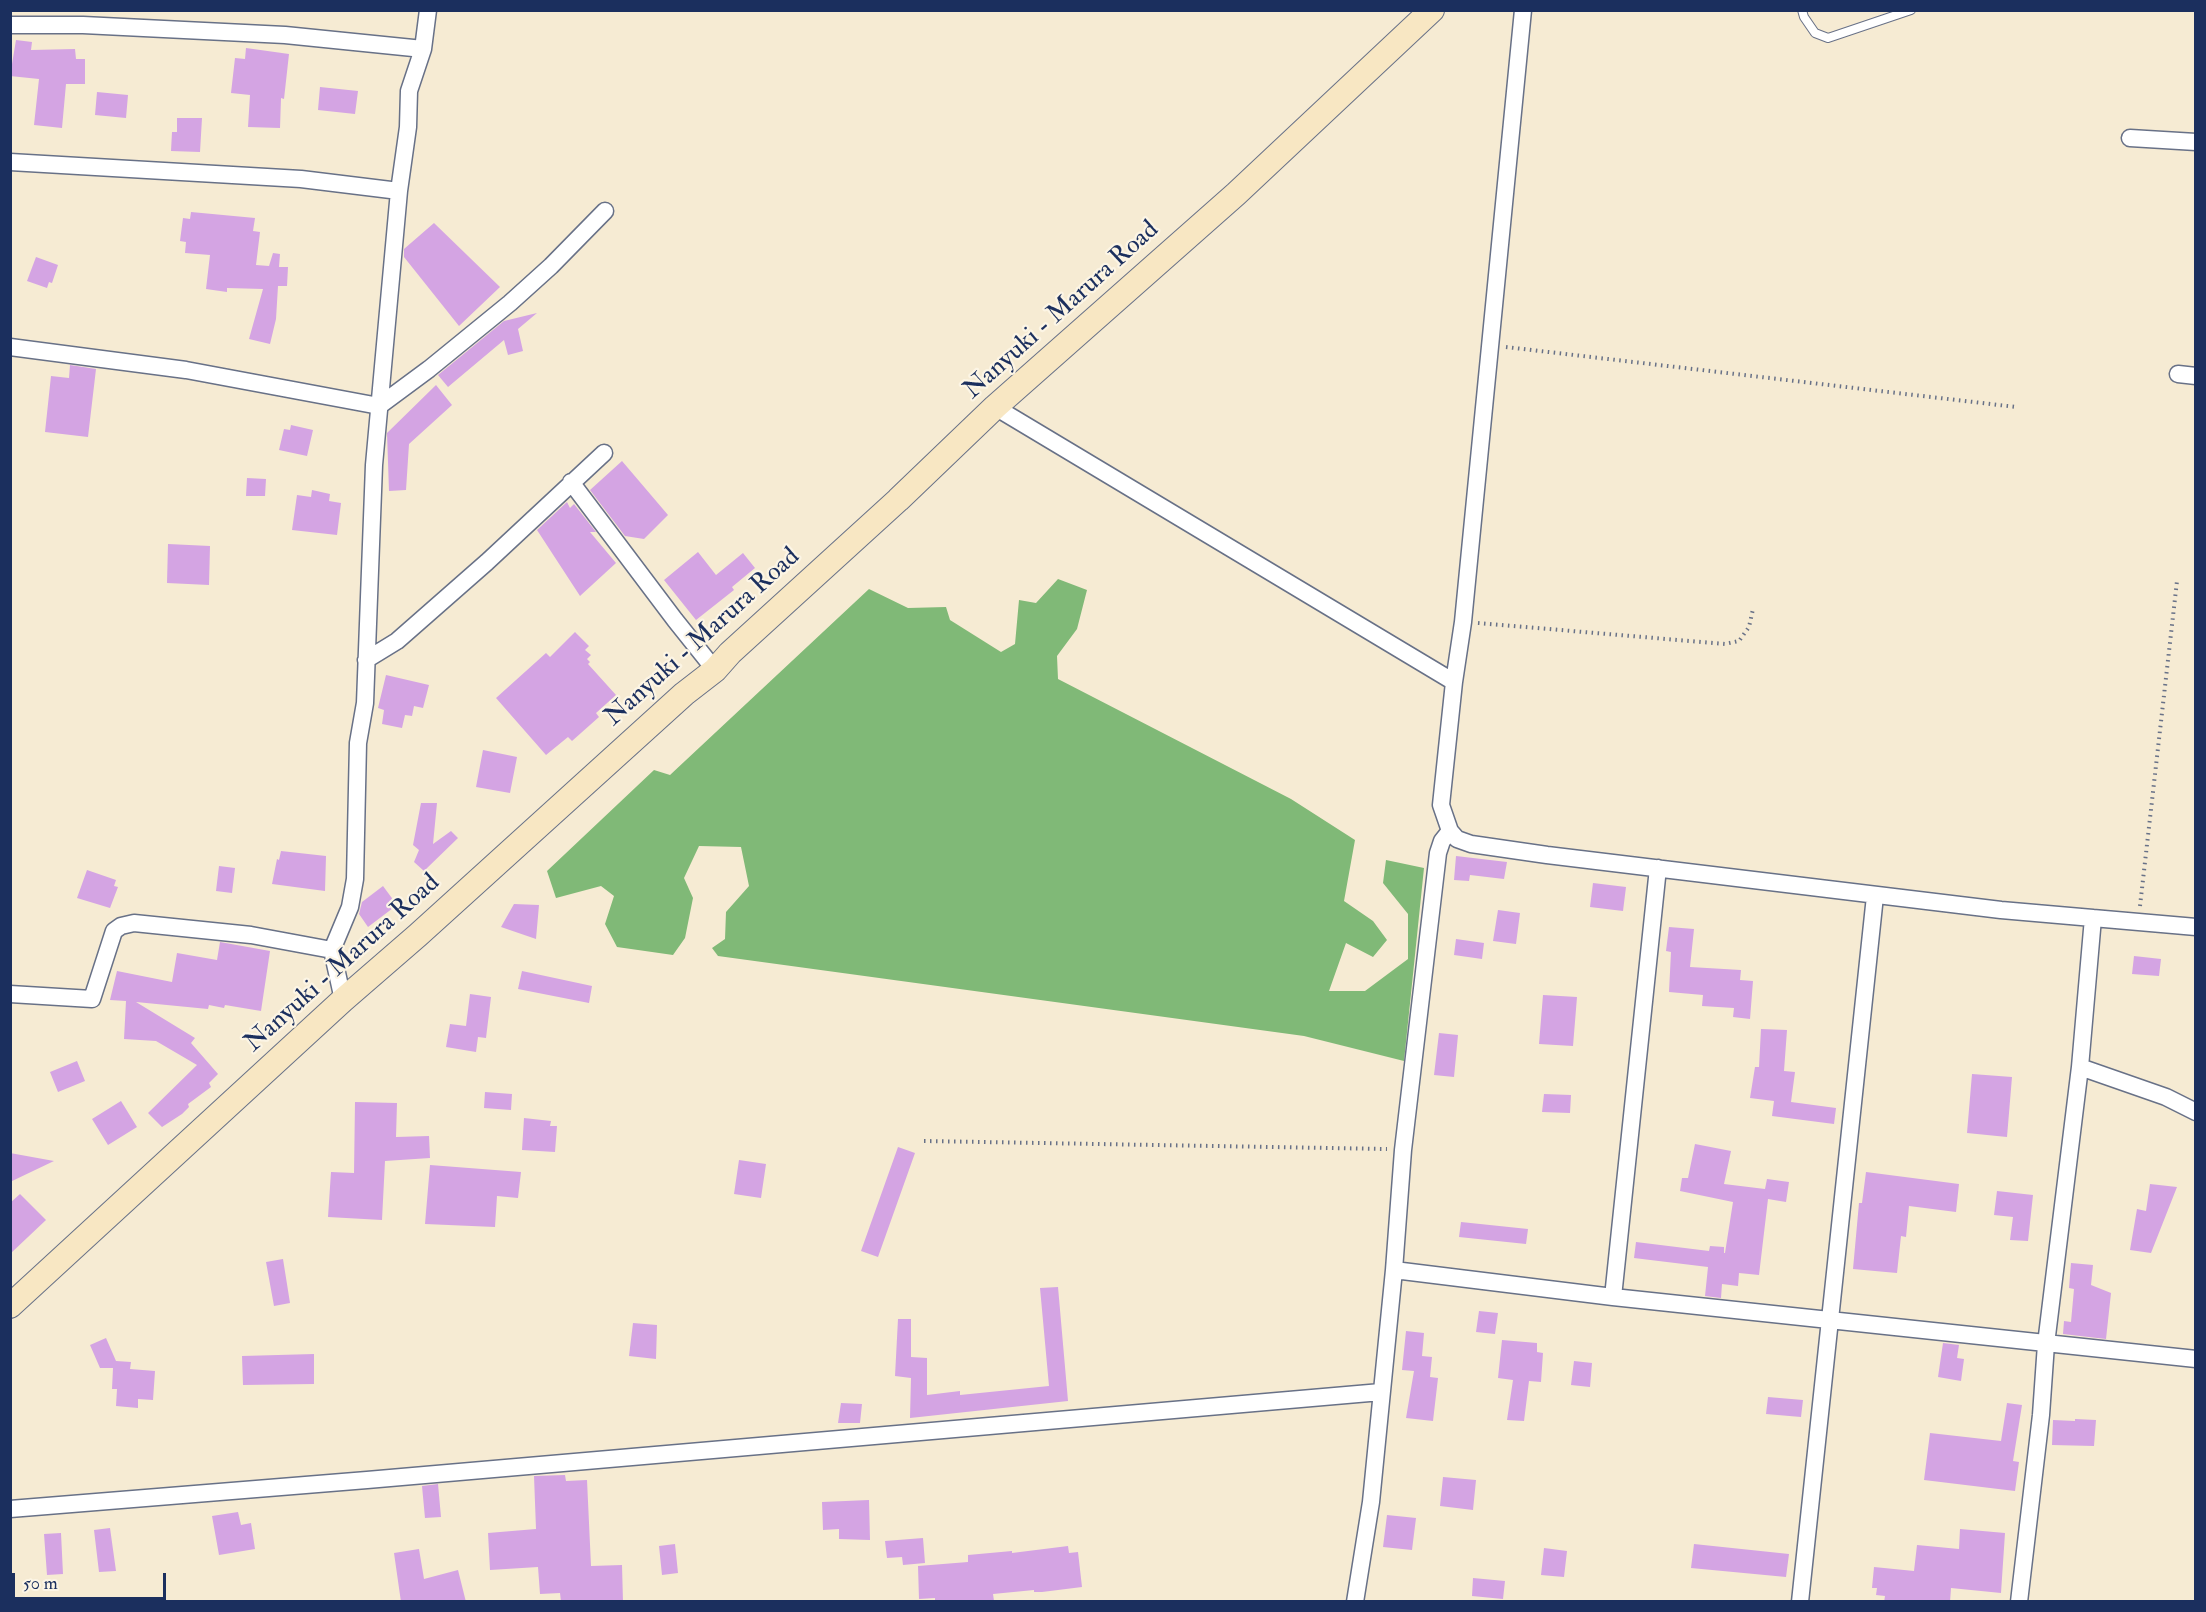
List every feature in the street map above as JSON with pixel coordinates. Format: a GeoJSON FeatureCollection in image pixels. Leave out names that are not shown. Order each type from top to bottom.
{"type":"FeatureCollection","features":[{"type":"Feature","properties":{"kind":"street"},"geometry":{"type":"LineString","coordinates":[[343,1000],[332,950],[350,907],[355,879],[358,743],[364,703],[371,580],[371,506],[379,406],[399,191],[408,127],[409,91],[423,48],[428,10]]}},
{"type":"Feature","properties":{"kind":"street","name":"Nanyuki - Marura Road"},"geometry":{"type":"LineString","coordinates":[[10,1306],[343,1000],[684,694],[715,670],[730,653],[898,500],[995,407],[1236,194],[1432,10]]}},
{"type":"Feature","properties":{"kind":"street"},"geometry":{"type":"LineString","coordinates":[[1523,10],[1463,622],[1441,805],[1450,831],[1457,839],[1471,844],[1547,855],[1875,896],[2196,927]]}},
{"type":"Feature","properties":{"kind":"street"},"geometry":{"type":"LineString","coordinates":[[10,25],[83,25],[285,35],[423,48]]}},
{"type":"Feature","properties":{"kind":"street"},"geometry":{"type":"LineString","coordinates":[[2130,138],[2196,142]]}},
{"type":"Feature","properties":{"kind":"street"},"geometry":{"type":"LineString","coordinates":[[10,162],[301,178],[399,191]]}},
{"type":"Feature","properties":{"kind":"street"},"geometry":{"type":"LineString","coordinates":[[10,347],[186,370],[379,406],[429,369],[510,303],[551,266],[605,211]]}},
{"type":"Feature","properties":{"kind":"street"},"geometry":{"type":"LineString","coordinates":[[2178,374],[2196,376]]}},
{"type":"Feature","properties":{"kind":"street"},"geometry":{"type":"LineString","coordinates":[[995,407],[1454,682]]}},
{"type":"Feature","properties":{"kind":"street"},"geometry":{"type":"LineString","coordinates":[[366,660],[397,641],[487,562],[604,453]]}},
{"type":"Feature","properties":{"kind":"street"},"geometry":{"type":"LineString","coordinates":[[571,482],[715,670]]}},
{"type":"Feature","properties":{"kind":"street"},"geometry":{"type":"LineString","coordinates":[[1355,1602],[1371,1502],[1394,1270],[1403,1150],[1438,853],[1442,841],[1450,831]]}},
{"type":"Feature","properties":{"kind":"street"},"geometry":{"type":"LineString","coordinates":[[1613,1297],[1658,868]]}},
{"type":"Feature","properties":{"kind":"street"},"geometry":{"type":"LineString","coordinates":[[1800,1602],[1875,896]]}},
{"type":"Feature","properties":{"kind":"street"},"geometry":{"type":"LineString","coordinates":[[2019,1602],[2041,1415],[2046,1344],[2080,1067],[2093,918]]}},
{"type":"Feature","properties":{"kind":"street"},"geometry":{"type":"LineString","coordinates":[[10,994],[92,999],[114,931],[120,926],[134,923],[251,935],[332,950]]}},
{"type":"Feature","properties":{"kind":"street"},"geometry":{"type":"LineString","coordinates":[[2080,1067],[2166,1097],[2196,1112]]}},
{"type":"Feature","properties":{"kind":"street"},"geometry":{"type":"LineString","coordinates":[[1394,1270],[1613,1297],[2196,1359]]}},
{"type":"Feature","properties":{"kind":"street"},"geometry":{"type":"LineString","coordinates":[[10,1509],[1382,1392]]}},
{"type":"Feature","properties":{"kind":"lane"},"geometry":{"type":"LineString","coordinates":[[1802,10],[1815,33],[1828,38],[1911,10]]}},
{"type":"Feature","properties":{"kind":"path"},"geometry":{"type":"LineString","coordinates":[[1491,346],[2016,407]]}},
{"type":"Feature","properties":{"kind":"path"},"geometry":{"type":"LineString","coordinates":[[2138,921],[2177,581]]}},
{"type":"Feature","properties":{"kind":"path"},"geometry":{"type":"LineString","coordinates":[[1463,622],[1725,644],[1739,641],[1749,627],[1753,609]]}},
{"type":"Feature","properties":{"kind":"path"},"geometry":{"type":"LineString","coordinates":[[924,1141],[1403,1150]]}},
{"type":"Feature","properties":{"kind":"green space"},"geometry":{"type":"Polygon","coordinates":[[[1058,579],[1087,590],[1077,629],[1057,656],[1058,679],[1291,799],[1355,840],[1344,901],[1373,921],[1387,940],[1373,957],[1346,943],[1329,991],[1365,991],[1408,959],[1408,914],[1383,883],[1386,860],[1424,868],[1404,1061],[1304,1036],[718,956],[712,948],[725,939],[726,912],[749,886],[741,847],[699,846],[684,878],[693,898],[685,938],[673,955],[617,947],[605,924],[614,896],[601,886],[556,898],[547,871],[654,770],[670,775],[869,589],[908,608],[946,607],[950,620],[1001,652],[1015,644],[1019,600],[1036,603],[1058,579]]]}},
{"type":"Feature","properties":{"kind":"building"},"geometry":{"type":"Polygon","coordinates":[[[16,40],[32,42],[31,50],[75,49],[76,59],[85,59],[85,84],[66,84],[62,128],[34,125],[39,79],[10,76],[16,40]]]}},
{"type":"Feature","properties":{"kind":"building"},"geometry":{"type":"Polygon","coordinates":[[[246,48],[289,54],[284,99],[281,98],[280,128],[248,127],[250,95],[231,93],[235,58],[245,59],[246,48]]]}},
{"type":"Feature","properties":{"kind":"building"},"geometry":{"type":"Polygon","coordinates":[[[320,87],[358,91],[355,114],[318,110],[320,87]]]}},
{"type":"Feature","properties":{"kind":"building"},"geometry":{"type":"Polygon","coordinates":[[[97,92],[128,95],[126,118],[95,115],[97,92]]]}},
{"type":"Feature","properties":{"kind":"building"},"geometry":{"type":"Polygon","coordinates":[[[177,118],[202,118],[200,152],[171,151],[172,132],[177,132],[177,118]]]}},
{"type":"Feature","properties":{"kind":"building"},"geometry":{"type":"Polygon","coordinates":[[[191,212],[255,218],[253,231],[260,232],[256,265],[269,266],[273,253],[280,254],[279,267],[288,267],[287,286],[278,286],[276,319],[270,344],[249,339],[263,289],[227,288],[227,292],[206,289],[210,255],[185,253],[186,242],[180,241],[183,218],[190,219],[191,212]]]}},
{"type":"Feature","properties":{"kind":"building"},"geometry":{"type":"Polygon","coordinates":[[[434,223],[500,287],[459,326],[404,257],[404,249],[434,223]]]}},
{"type":"Feature","properties":{"kind":"building"},"geometry":{"type":"Polygon","coordinates":[[[36,257],[58,265],[52,283],[49,282],[47,288],[27,281],[36,257]]]}},
{"type":"Feature","properties":{"kind":"building"},"geometry":{"type":"Polygon","coordinates":[[[537,313],[518,329],[523,351],[508,355],[504,340],[448,387],[438,375],[504,321],[537,313]]]}},
{"type":"Feature","properties":{"kind":"building"},"geometry":{"type":"Polygon","coordinates":[[[70,365],[96,369],[88,437],[45,432],[51,376],[69,378],[70,365]]]}},
{"type":"Feature","properties":{"kind":"building"},"geometry":{"type":"Polygon","coordinates":[[[436,385],[452,405],[409,444],[406,490],[389,491],[387,433],[436,385]]]}},
{"type":"Feature","properties":{"kind":"building"},"geometry":{"type":"Polygon","coordinates":[[[291,425],[313,430],[307,456],[279,450],[284,429],[290,430],[291,425]]]}},
{"type":"Feature","properties":{"kind":"building"},"geometry":{"type":"Polygon","coordinates":[[[622,461],[668,515],[644,539],[625,536],[590,490],[622,461]]]}},
{"type":"Feature","properties":{"kind":"building"},"geometry":{"type":"Polygon","coordinates":[[[247,478],[266,479],[265,496],[246,496],[247,478]]]}},
{"type":"Feature","properties":{"kind":"building"},"geometry":{"type":"Polygon","coordinates":[[[312,490],[330,494],[329,501],[341,503],[337,535],[292,530],[297,495],[311,497],[312,490]]]}},
{"type":"Feature","properties":{"kind":"building"},"geometry":{"type":"Polygon","coordinates":[[[567,502],[570,508],[574,504],[596,532],[590,532],[616,563],[580,596],[537,530],[567,502]]]}},
{"type":"Feature","properties":{"kind":"building"},"geometry":{"type":"Polygon","coordinates":[[[168,544],[210,546],[209,585],[167,583],[168,544]]]}},
{"type":"Feature","properties":{"kind":"building"},"geometry":{"type":"Polygon","coordinates":[[[698,552],[716,575],[743,553],[755,568],[732,587],[734,590],[696,620],[664,580],[698,552]]]}},
{"type":"Feature","properties":{"kind":"building"},"geometry":{"type":"Polygon","coordinates":[[[575,632],[589,646],[585,650],[591,655],[587,659],[590,662],[588,664],[616,695],[596,713],[599,717],[572,741],[568,737],[546,755],[496,698],[546,653],[550,657],[575,632]]]}},
{"type":"Feature","properties":{"kind":"building"},"geometry":{"type":"Polygon","coordinates":[[[386,675],[429,685],[423,708],[414,706],[412,716],[405,715],[402,728],[382,724],[384,710],[378,708],[386,675]]]}},
{"type":"Feature","properties":{"kind":"building"},"geometry":{"type":"Polygon","coordinates":[[[483,750],[517,757],[510,793],[476,787],[483,750]]]}},
{"type":"Feature","properties":{"kind":"building"},"geometry":{"type":"Polygon","coordinates":[[[421,803],[437,803],[433,844],[451,831],[458,838],[424,871],[414,862],[419,850],[413,845],[421,803]]]}},
{"type":"Feature","properties":{"kind":"building"},"geometry":{"type":"Polygon","coordinates":[[[281,851],[326,856],[325,891],[272,884],[281,851]]]}},
{"type":"Feature","properties":{"kind":"building"},"geometry":{"type":"Polygon","coordinates":[[[1456,856],[1507,862],[1504,879],[1470,875],[1469,881],[1454,880],[1456,856]]]}},
{"type":"Feature","properties":{"kind":"building"},"geometry":{"type":"Polygon","coordinates":[[[219,866],[235,868],[232,893],[216,891],[219,866]]]}},
{"type":"Feature","properties":{"kind":"building"},"geometry":{"type":"Polygon","coordinates":[[[87,870],[116,880],[114,886],[118,887],[110,908],[77,898],[87,870]]]}},
{"type":"Feature","properties":{"kind":"building"},"geometry":{"type":"Polygon","coordinates":[[[1593,883],[1626,887],[1623,911],[1590,907],[1593,883]]]}},
{"type":"Feature","properties":{"kind":"building"},"geometry":{"type":"Polygon","coordinates":[[[383,886],[397,905],[368,927],[359,914],[362,902],[383,886]]]}},
{"type":"Feature","properties":{"kind":"building"},"geometry":{"type":"Polygon","coordinates":[[[514,904],[539,905],[536,939],[501,927],[514,904]]]}},
{"type":"Feature","properties":{"kind":"building"},"geometry":{"type":"Polygon","coordinates":[[[1498,910],[1520,913],[1516,944],[1493,941],[1498,910]]]}},
{"type":"Feature","properties":{"kind":"building"},"geometry":{"type":"Polygon","coordinates":[[[1669,927],[1694,929],[1690,967],[1741,970],[1740,980],[1753,981],[1750,1019],[1733,1017],[1734,1008],[1702,1006],[1703,995],[1669,992],[1671,952],[1666,951],[1669,927]]]}},
{"type":"Feature","properties":{"kind":"building"},"geometry":{"type":"Polygon","coordinates":[[[1456,939],[1484,943],[1482,959],[1454,955],[1456,939]]]}},
{"type":"Feature","properties":{"kind":"building"},"geometry":{"type":"Polygon","coordinates":[[[220,942],[270,951],[261,1011],[225,1005],[224,1008],[209,1005],[208,1009],[136,1002],[195,1038],[191,1043],[218,1074],[209,1083],[211,1087],[188,1104],[189,1107],[182,1114],[162,1127],[148,1113],[197,1065],[156,1041],[124,1039],[126,1001],[110,1000],[117,971],[172,982],[177,953],[217,960],[220,942]]]}},
{"type":"Feature","properties":{"kind":"building"},"geometry":{"type":"Polygon","coordinates":[[[2134,956],[2161,959],[2159,976],[2132,974],[2134,956]]]}},
{"type":"Feature","properties":{"kind":"building"},"geometry":{"type":"Polygon","coordinates":[[[522,971],[592,986],[589,1003],[518,989],[522,971]]]}},
{"type":"Feature","properties":{"kind":"building"},"geometry":{"type":"Polygon","coordinates":[[[470,994],[491,997],[486,1038],[478,1037],[476,1052],[446,1047],[450,1024],[466,1026],[470,994]]]}},
{"type":"Feature","properties":{"kind":"building"},"geometry":{"type":"Polygon","coordinates":[[[1543,995],[1577,997],[1573,1046],[1539,1044],[1543,995]]]}},
{"type":"Feature","properties":{"kind":"building"},"geometry":{"type":"Polygon","coordinates":[[[1761,1029],[1787,1030],[1784,1071],[1795,1072],[1791,1102],[1836,1108],[1834,1124],[1772,1116],[1774,1101],[1750,1098],[1755,1067],[1759,1067],[1761,1029]]]}},
{"type":"Feature","properties":{"kind":"building"},"geometry":{"type":"Polygon","coordinates":[[[1439,1033],[1458,1035],[1454,1077],[1434,1075],[1439,1033]]]}},
{"type":"Feature","properties":{"kind":"building"},"geometry":{"type":"Polygon","coordinates":[[[77,1061],[85,1081],[58,1092],[50,1072],[77,1061]]]}},
{"type":"Feature","properties":{"kind":"building"},"geometry":{"type":"Polygon","coordinates":[[[1972,1074],[2012,1077],[2007,1137],[1967,1133],[1972,1074]]]}},
{"type":"Feature","properties":{"kind":"building"},"geometry":{"type":"Polygon","coordinates":[[[485,1092],[512,1094],[511,1110],[484,1108],[485,1092]]]}},
{"type":"Feature","properties":{"kind":"building"},"geometry":{"type":"Polygon","coordinates":[[[1544,1094],[1571,1095],[1570,1113],[1542,1112],[1544,1094]]]}},
{"type":"Feature","properties":{"kind":"building"},"geometry":{"type":"Polygon","coordinates":[[[121,1101],[137,1127],[108,1145],[92,1119],[121,1101]]]}},
{"type":"Feature","properties":{"kind":"building"},"geometry":{"type":"Polygon","coordinates":[[[355,1102],[397,1103],[396,1137],[429,1136],[430,1158],[385,1161],[382,1220],[328,1217],[331,1172],[354,1173],[355,1102]]]}},
{"type":"Feature","properties":{"kind":"building"},"geometry":{"type":"Polygon","coordinates":[[[524,1118],[551,1121],[550,1126],[557,1126],[555,1152],[522,1150],[524,1118]]]}},
{"type":"Feature","properties":{"kind":"building"},"geometry":{"type":"Polygon","coordinates":[[[1695,1144],[1731,1151],[1724,1184],[1765,1189],[1767,1179],[1789,1182],[1786,1202],[1768,1199],[1759,1275],[1739,1273],[1738,1286],[1722,1284],[1721,1298],[1705,1296],[1708,1267],[1634,1258],[1636,1242],[1709,1251],[1710,1246],[1724,1247],[1725,1253],[1733,1202],[1680,1191],[1682,1178],[1688,1178],[1695,1144]]]}},
{"type":"Feature","properties":{"kind":"building"},"geometry":{"type":"Polygon","coordinates":[[[898,1147],[915,1153],[878,1257],[861,1251],[898,1147]]]}},
{"type":"Feature","properties":{"kind":"building"},"geometry":{"type":"Polygon","coordinates":[[[10,1153],[54,1161],[10,1182],[10,1153]]]}},
{"type":"Feature","properties":{"kind":"building"},"geometry":{"type":"Polygon","coordinates":[[[739,1160],[766,1164],[761,1198],[734,1194],[739,1160]]]}},
{"type":"Feature","properties":{"kind":"building"},"geometry":{"type":"Polygon","coordinates":[[[430,1165],[521,1172],[518,1198],[497,1196],[495,1227],[425,1224],[430,1165]]]}},
{"type":"Feature","properties":{"kind":"building"},"geometry":{"type":"Polygon","coordinates":[[[1866,1172],[1959,1184],[1956,1212],[1909,1206],[1906,1237],[1901,1236],[1897,1273],[1853,1269],[1859,1203],[1862,1203],[1866,1172]]]}},
{"type":"Feature","properties":{"kind":"building"},"geometry":{"type":"Polygon","coordinates":[[[2150,1184],[2177,1187],[2151,1253],[2130,1250],[2137,1209],[2146,1211],[2150,1184]]]}},
{"type":"Feature","properties":{"kind":"building"},"geometry":{"type":"Polygon","coordinates":[[[1997,1191],[2033,1195],[2028,1241],[2010,1240],[2013,1217],[1994,1215],[1997,1191]]]}},
{"type":"Feature","properties":{"kind":"building"},"geometry":{"type":"Polygon","coordinates":[[[20,1194],[46,1220],[10,1254],[10,1203],[20,1194]]]}},
{"type":"Feature","properties":{"kind":"building"},"geometry":{"type":"Polygon","coordinates":[[[1461,1222],[1528,1229],[1526,1244],[1459,1237],[1461,1222]]]}},
{"type":"Feature","properties":{"kind":"building"},"geometry":{"type":"Polygon","coordinates":[[[283,1259],[290,1303],[274,1306],[266,1262],[283,1259]]]}},
{"type":"Feature","properties":{"kind":"building"},"geometry":{"type":"Polygon","coordinates":[[[2071,1263],[2093,1265],[2091,1285],[2111,1293],[2106,1339],[2063,1334],[2064,1321],[2071,1322],[2074,1289],[2069,1288],[2071,1263]]]}},
{"type":"Feature","properties":{"kind":"building"},"geometry":{"type":"Polygon","coordinates":[[[1058,1287],[1068,1401],[910,1418],[911,1378],[895,1376],[898,1319],[911,1319],[911,1357],[927,1358],[927,1395],[960,1391],[960,1395],[1049,1386],[1040,1288],[1058,1287]]]}},
{"type":"Feature","properties":{"kind":"building"},"geometry":{"type":"Polygon","coordinates":[[[1479,1311],[1498,1313],[1495,1334],[1476,1332],[1479,1311]]]}},
{"type":"Feature","properties":{"kind":"building"},"geometry":{"type":"Polygon","coordinates":[[[633,1323],[657,1325],[656,1359],[629,1356],[633,1323]]]}},
{"type":"Feature","properties":{"kind":"building"},"geometry":{"type":"Polygon","coordinates":[[[1406,1331],[1424,1333],[1422,1356],[1432,1357],[1430,1377],[1438,1378],[1433,1421],[1406,1418],[1414,1371],[1402,1370],[1406,1331]]]}},
{"type":"Feature","properties":{"kind":"building"},"geometry":{"type":"Polygon","coordinates":[[[106,1338],[116,1361],[131,1362],[130,1369],[155,1371],[153,1400],[138,1399],[138,1408],[116,1406],[117,1389],[112,1389],[113,1368],[100,1368],[90,1345],[106,1338]]]}},
{"type":"Feature","properties":{"kind":"building"},"geometry":{"type":"Polygon","coordinates":[[[1502,1340],[1537,1343],[1537,1352],[1543,1353],[1541,1382],[1529,1381],[1524,1421],[1507,1420],[1513,1380],[1498,1378],[1502,1340]]]}},
{"type":"Feature","properties":{"kind":"building"},"geometry":{"type":"Polygon","coordinates":[[[1943,1343],[1959,1345],[1957,1358],[1964,1359],[1961,1381],[1938,1377],[1943,1343]]]}},
{"type":"Feature","properties":{"kind":"building"},"geometry":{"type":"Polygon","coordinates":[[[314,1354],[314,1384],[243,1385],[242,1356],[314,1354]]]}},
{"type":"Feature","properties":{"kind":"building"},"geometry":{"type":"Polygon","coordinates":[[[1574,1361],[1592,1363],[1590,1387],[1571,1385],[1574,1361]]]}},
{"type":"Feature","properties":{"kind":"building"},"geometry":{"type":"Polygon","coordinates":[[[1768,1397],[1803,1400],[1801,1417],[1766,1414],[1768,1397]]]}},
{"type":"Feature","properties":{"kind":"building"},"geometry":{"type":"Polygon","coordinates":[[[841,1403],[862,1404],[860,1423],[838,1423],[841,1403]]]}},
{"type":"Feature","properties":{"kind":"building"},"geometry":{"type":"Polygon","coordinates":[[[2007,1403],[2022,1405],[2013,1461],[2019,1462],[2015,1491],[1924,1480],[1930,1433],[2001,1441],[2007,1403]]]}},
{"type":"Feature","properties":{"kind":"building"},"geometry":{"type":"Polygon","coordinates":[[[2075,1419],[2096,1420],[2094,1446],[2052,1445],[2053,1420],[2075,1421],[2075,1419]]]}},
{"type":"Feature","properties":{"kind":"building"},"geometry":{"type":"Polygon","coordinates":[[[565,1475],[566,1481],[587,1480],[591,1566],[622,1565],[623,1602],[561,1602],[560,1593],[540,1594],[538,1567],[490,1570],[488,1533],[536,1529],[534,1476],[565,1475]]]}},
{"type":"Feature","properties":{"kind":"building"},"geometry":{"type":"Polygon","coordinates":[[[1443,1477],[1476,1480],[1473,1510],[1440,1506],[1443,1477]]]}},
{"type":"Feature","properties":{"kind":"building"},"geometry":{"type":"Polygon","coordinates":[[[438,1484],[441,1517],[425,1518],[422,1486],[438,1484]]]}},
{"type":"Feature","properties":{"kind":"building"},"geometry":{"type":"Polygon","coordinates":[[[869,1500],[870,1540],[839,1539],[839,1529],[823,1530],[822,1502],[869,1500]]]}},
{"type":"Feature","properties":{"kind":"building"},"geometry":{"type":"Polygon","coordinates":[[[238,1512],[241,1525],[251,1523],[255,1549],[219,1555],[212,1516],[238,1512]]]}},
{"type":"Feature","properties":{"kind":"building"},"geometry":{"type":"Polygon","coordinates":[[[1387,1515],[1416,1518],[1412,1550],[1383,1547],[1387,1515]]]}},
{"type":"Feature","properties":{"kind":"building"},"geometry":{"type":"Polygon","coordinates":[[[110,1528],[116,1571],[99,1572],[94,1530],[110,1528]]]}},
{"type":"Feature","properties":{"kind":"building"},"geometry":{"type":"Polygon","coordinates":[[[1960,1529],[2005,1533],[2001,1593],[1951,1588],[1950,1602],[1884,1602],[1885,1596],[1876,1595],[1877,1588],[1872,1588],[1874,1567],[1914,1571],[1917,1545],[1959,1549],[1960,1529]]]}},
{"type":"Feature","properties":{"kind":"building"},"geometry":{"type":"Polygon","coordinates":[[[61,1533],[63,1574],[47,1575],[44,1534],[61,1533]]]}},
{"type":"Feature","properties":{"kind":"building"},"geometry":{"type":"Polygon","coordinates":[[[923,1538],[925,1563],[903,1565],[902,1557],[887,1558],[885,1541],[923,1538]]]}},
{"type":"Feature","properties":{"kind":"building"},"geometry":{"type":"Polygon","coordinates":[[[675,1544],[678,1573],[662,1575],[659,1546],[675,1544]]]}},
{"type":"Feature","properties":{"kind":"building"},"geometry":{"type":"Polygon","coordinates":[[[1694,1544],[1789,1554],[1786,1577],[1691,1568],[1694,1544]]]}},
{"type":"Feature","properties":{"kind":"building"},"geometry":{"type":"Polygon","coordinates":[[[1068,1546],[1069,1553],[1078,1552],[1082,1587],[1042,1592],[1034,1592],[1034,1590],[993,1594],[994,1601],[935,1602],[935,1598],[919,1599],[918,1566],[968,1562],[968,1555],[1012,1551],[1012,1553],[1068,1546]]]}},
{"type":"Feature","properties":{"kind":"building"},"geometry":{"type":"Polygon","coordinates":[[[1544,1548],[1567,1551],[1564,1577],[1541,1575],[1544,1548]]]}},
{"type":"Feature","properties":{"kind":"building"},"geometry":{"type":"Polygon","coordinates":[[[419,1549],[424,1579],[458,1570],[466,1602],[401,1602],[394,1553],[419,1549]]]}},
{"type":"Feature","properties":{"kind":"building"},"geometry":{"type":"Polygon","coordinates":[[[1473,1578],[1505,1581],[1503,1599],[1472,1596],[1473,1578]]]}}]}
